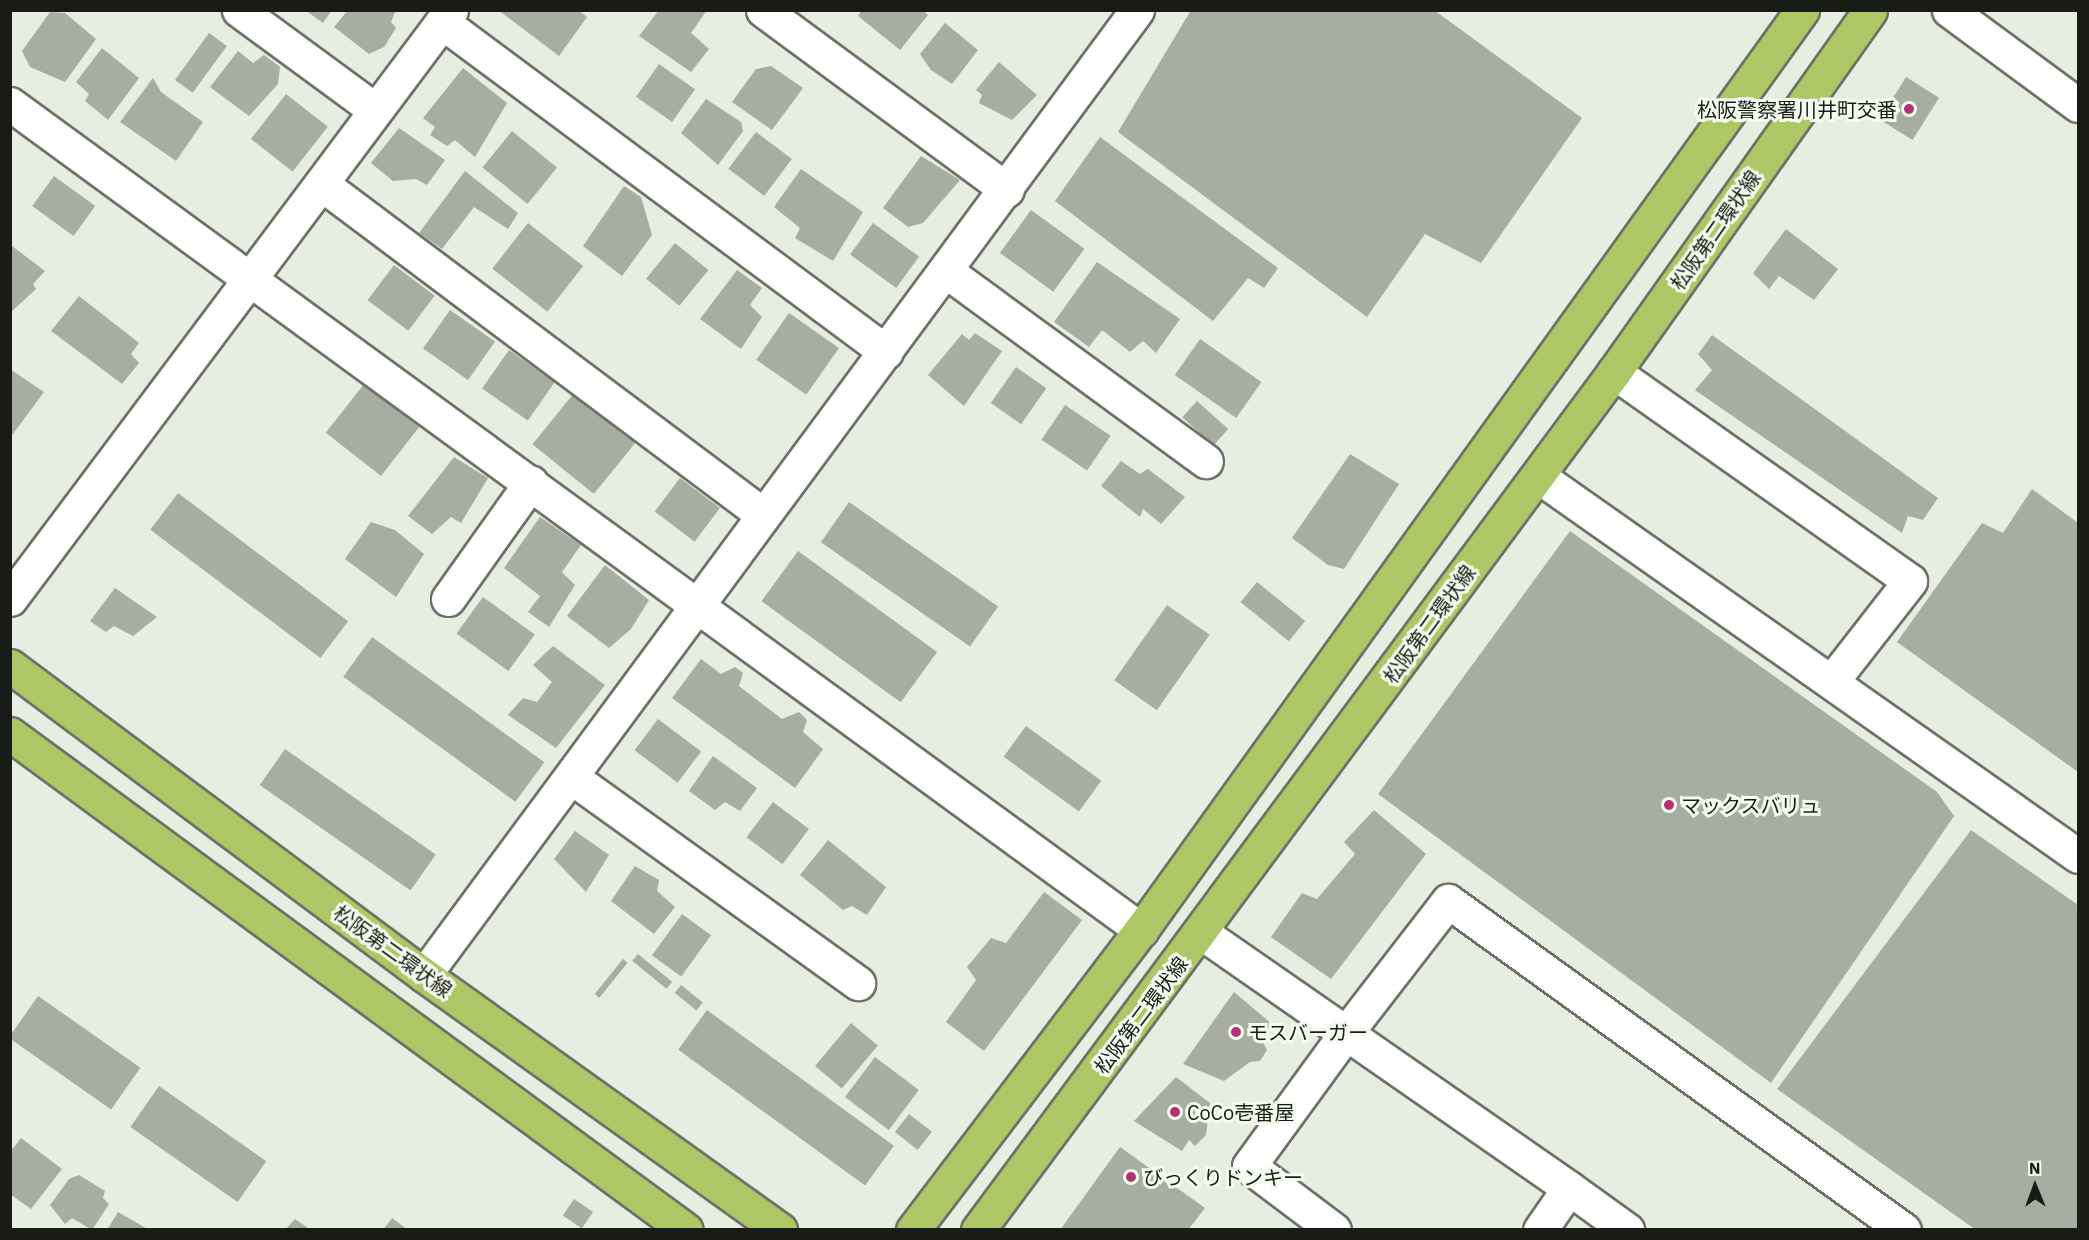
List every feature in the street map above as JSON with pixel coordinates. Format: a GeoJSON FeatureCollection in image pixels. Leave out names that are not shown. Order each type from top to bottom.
{"type":"FeatureCollection","features":[{"type":"Feature","properties":{"kind":"main road"},"geometry":{"type":"LineString","coordinates":[[914,1230],[1141,930],[1802,10]]}},
{"type":"Feature","properties":{"kind":"main road","name":"松阪第二環状線"},"geometry":{"type":"LineString","coordinates":[[978,1230],[1202,933],[1538,476],[1870,10]]}},
{"type":"Feature","properties":{"kind":"main road","name":"松阪第二環状線"},"geometry":{"type":"LineString","coordinates":[[10,666],[424,975],[780,1230]]}},
{"type":"Feature","properties":{"kind":"main road"},"geometry":{"type":"LineString","coordinates":[[10,734],[686,1230]]}},
{"type":"Feature","properties":{"kind":"street"},"geometry":{"type":"LineString","coordinates":[[239,10],[375,110]]}},
{"type":"Feature","properties":{"kind":"street"},"geometry":{"type":"LineString","coordinates":[[764,10],[1007,190]]}},
{"type":"Feature","properties":{"kind":"street"},"geometry":{"type":"LineString","coordinates":[[424,975],[574,779],[762,514],[1007,190],[1137,10]]}},
{"type":"Feature","properties":{"kind":"street"},"geometry":{"type":"LineString","coordinates":[[1949,10],[2079,105]]}},
{"type":"Feature","properties":{"kind":"street"},"geometry":{"type":"LineString","coordinates":[[10,599],[249,279],[323,185],[442,16],[886,351]]}},
{"type":"Feature","properties":{"kind":"street"},"geometry":{"type":"LineString","coordinates":[[10,104],[531,482],[1141,930]]}},
{"type":"Feature","properties":{"kind":"street"},"geometry":{"type":"LineString","coordinates":[[323,185],[762,514]]}},
{"type":"Feature","properties":{"kind":"street"},"geometry":{"type":"LineString","coordinates":[[946,271],[1206,461]]}},
{"type":"Feature","properties":{"kind":"street"},"geometry":{"type":"LineString","coordinates":[[1614,372],[1910,581],[1832,681]]}},
{"type":"Feature","properties":{"kind":"street"},"geometry":{"type":"LineString","coordinates":[[1538,476],[2079,856]]}},
{"type":"Feature","properties":{"kind":"street"},"geometry":{"type":"LineString","coordinates":[[448,599],[531,482]]}},
{"type":"Feature","properties":{"kind":"street"},"geometry":{"type":"LineString","coordinates":[[574,779],[858,983]]}},
{"type":"Feature","properties":{"kind":"street"},"geometry":{"type":"LineString","coordinates":[[1334,1230],[1249,1166],[1346,1033],[1448,902],[1904,1230]]}},
{"type":"Feature","properties":{"kind":"street"},"geometry":{"type":"LineString","coordinates":[[1202,933],[1627,1230]]}},
{"type":"Feature","properties":{"kind":"street"},"geometry":{"type":"LineString","coordinates":[[1540,1230],[1569,1188]]}},
{"type":"Feature","properties":{"kind":"building"},"geometry":{"type":"Polygon","coordinates":[[[305,10],[332,10],[323,23],[305,10]]]}},
{"type":"Feature","properties":{"kind":"building"},"geometry":{"type":"Polygon","coordinates":[[[348,10],[396,10],[391,22],[396,28],[384,47],[369,54],[334,27],[348,10]]]}},
{"type":"Feature","properties":{"kind":"building"},"geometry":{"type":"Polygon","coordinates":[[[498,10],[578,10],[587,17],[559,56],[498,10]]]}},
{"type":"Feature","properties":{"kind":"building"},"geometry":{"type":"Polygon","coordinates":[[[659,10],[707,10],[691,33],[709,49],[691,72],[639,36],[659,10]]]}},
{"type":"Feature","properties":{"kind":"building"},"geometry":{"type":"Polygon","coordinates":[[[862,10],[922,10],[928,15],[900,50],[858,16],[862,10]]]}},
{"type":"Feature","properties":{"kind":"building"},"geometry":{"type":"Polygon","coordinates":[[[1191,10],[1434,10],[1582,118],[1481,263],[1425,234],[1367,317],[1118,132],[1191,10]]]}},
{"type":"Feature","properties":{"kind":"building"},"geometry":{"type":"Polygon","coordinates":[[[50,12],[65,13],[96,39],[65,82],[30,67],[22,51],[50,12]]]}},
{"type":"Feature","properties":{"kind":"building"},"geometry":{"type":"Polygon","coordinates":[[[945,23],[978,50],[952,84],[931,70],[920,54],[945,23]]]}},
{"type":"Feature","properties":{"kind":"building"},"geometry":{"type":"Polygon","coordinates":[[[209,33],[227,46],[193,93],[175,80],[209,33]]]}},
{"type":"Feature","properties":{"kind":"building"},"geometry":{"type":"Polygon","coordinates":[[[102,48],[139,78],[108,120],[85,101],[89,94],[76,82],[102,48]]]}},
{"type":"Feature","properties":{"kind":"building"},"geometry":{"type":"Polygon","coordinates":[[[238,51],[253,63],[264,55],[280,67],[278,84],[249,116],[210,87],[238,51]]]}},
{"type":"Feature","properties":{"kind":"building"},"geometry":{"type":"Polygon","coordinates":[[[999,62],[1037,95],[1012,120],[979,103],[982,95],[976,90],[999,62]]]}},
{"type":"Feature","properties":{"kind":"building"},"geometry":{"type":"Polygon","coordinates":[[[659,64],[695,89],[672,122],[636,97],[659,64]]]}},
{"type":"Feature","properties":{"kind":"building"},"geometry":{"type":"Polygon","coordinates":[[[771,66],[803,88],[772,130],[732,102],[756,69],[771,66]]]}},
{"type":"Feature","properties":{"kind":"building"},"geometry":{"type":"Polygon","coordinates":[[[463,68],[507,103],[475,157],[455,140],[447,146],[430,135],[435,127],[423,118],[463,68]]]}},
{"type":"Feature","properties":{"kind":"building","name":"松阪警察署川井町交番"},"geometry":{"type":"Polygon","coordinates":[[[1906,77],[1939,98],[1913,140],[1880,119],[1906,77]]]}},
{"type":"Feature","properties":{"kind":"building"},"geometry":{"type":"Polygon","coordinates":[[[153,78],[161,92],[203,122],[176,161],[120,122],[153,78]]]}},
{"type":"Feature","properties":{"kind":"building"},"geometry":{"type":"Polygon","coordinates":[[[286,94],[328,127],[293,172],[251,139],[286,94]]]}},
{"type":"Feature","properties":{"kind":"building"},"geometry":{"type":"Polygon","coordinates":[[[706,99],[741,122],[743,131],[718,165],[681,133],[706,99]]]}},
{"type":"Feature","properties":{"kind":"building"},"geometry":{"type":"Polygon","coordinates":[[[399,128],[445,160],[427,185],[416,179],[393,181],[371,163],[399,128]]]}},
{"type":"Feature","properties":{"kind":"building"},"geometry":{"type":"Polygon","coordinates":[[[512,131],[557,168],[527,204],[482,168],[512,131]]]}},
{"type":"Feature","properties":{"kind":"building"},"geometry":{"type":"Polygon","coordinates":[[[756,132],[792,159],[764,196],[728,169],[756,132]]]}},
{"type":"Feature","properties":{"kind":"building"},"geometry":{"type":"Polygon","coordinates":[[[1100,137],[1278,268],[1264,288],[1248,278],[1213,321],[1055,201],[1100,137]]]}},
{"type":"Feature","properties":{"kind":"building"},"geometry":{"type":"Polygon","coordinates":[[[921,156],[960,180],[923,223],[908,227],[883,208],[921,156]]]}},
{"type":"Feature","properties":{"kind":"building"},"geometry":{"type":"Polygon","coordinates":[[[801,169],[863,212],[833,261],[795,238],[800,228],[774,207],[801,169]]]}},
{"type":"Feature","properties":{"kind":"building"},"geometry":{"type":"Polygon","coordinates":[[[465,171],[518,213],[508,229],[474,207],[442,249],[419,233],[465,171]]]}},
{"type":"Feature","properties":{"kind":"building"},"geometry":{"type":"Polygon","coordinates":[[[54,176],[95,206],[74,236],[32,206],[54,176]]]}},
{"type":"Feature","properties":{"kind":"building"},"geometry":{"type":"Polygon","coordinates":[[[624,186],[641,197],[652,235],[622,276],[583,246],[624,186]]]}},
{"type":"Feature","properties":{"kind":"building"},"geometry":{"type":"Polygon","coordinates":[[[1031,210],[1084,249],[1053,292],[1000,253],[1031,210]]]}},
{"type":"Feature","properties":{"kind":"building"},"geometry":{"type":"Polygon","coordinates":[[[528,223],[583,266],[547,312],[492,269],[528,223]]]}},
{"type":"Feature","properties":{"kind":"building"},"geometry":{"type":"Polygon","coordinates":[[[873,223],[919,257],[896,288],[850,255],[873,223]]]}},
{"type":"Feature","properties":{"kind":"building"},"geometry":{"type":"Polygon","coordinates":[[[1786,229],[1838,269],[1814,300],[1779,276],[1769,289],[1753,273],[1786,229]]]}},
{"type":"Feature","properties":{"kind":"building"},"geometry":{"type":"Polygon","coordinates":[[[675,243],[708,270],[679,306],[646,279],[675,243]]]}},
{"type":"Feature","properties":{"kind":"building"},"geometry":{"type":"Polygon","coordinates":[[[12,246],[45,271],[33,284],[36,289],[10,313],[12,246]]]}},
{"type":"Feature","properties":{"kind":"building"},"geometry":{"type":"Polygon","coordinates":[[[1097,262],[1180,319],[1156,353],[1143,341],[1130,352],[1102,330],[1089,347],[1054,322],[1097,262]]]}},
{"type":"Feature","properties":{"kind":"building"},"geometry":{"type":"Polygon","coordinates":[[[394,265],[435,296],[408,331],[368,300],[394,265]]]}},
{"type":"Feature","properties":{"kind":"building"},"geometry":{"type":"Polygon","coordinates":[[[737,270],[762,288],[750,305],[762,317],[741,349],[700,319],[737,270]]]}},
{"type":"Feature","properties":{"kind":"building"},"geometry":{"type":"Polygon","coordinates":[[[79,296],[139,343],[131,354],[139,363],[122,384],[51,331],[79,296]]]}},
{"type":"Feature","properties":{"kind":"building"},"geometry":{"type":"Polygon","coordinates":[[[450,310],[495,342],[468,380],[423,349],[450,310]]]}},
{"type":"Feature","properties":{"kind":"building"},"geometry":{"type":"Polygon","coordinates":[[[789,313],[839,348],[806,395],[756,360],[789,313]]]}},
{"type":"Feature","properties":{"kind":"building"},"geometry":{"type":"Polygon","coordinates":[[[975,333],[1002,351],[964,406],[928,375],[962,334],[969,340],[975,333]]]}},
{"type":"Feature","properties":{"kind":"building"},"geometry":{"type":"Polygon","coordinates":[[[1712,335],[1938,498],[1923,520],[1908,516],[1902,533],[1695,390],[1712,370],[1698,354],[1712,335]]]}},
{"type":"Feature","properties":{"kind":"building"},"geometry":{"type":"Polygon","coordinates":[[[1200,339],[1261,382],[1236,418],[1175,375],[1200,339]]]}},
{"type":"Feature","properties":{"kind":"building"},"geometry":{"type":"Polygon","coordinates":[[[509,350],[555,382],[528,421],[482,389],[509,350]]]}},
{"type":"Feature","properties":{"kind":"building"},"geometry":{"type":"Polygon","coordinates":[[[1016,367],[1046,388],[1021,424],[991,403],[1016,367]]]}},
{"type":"Feature","properties":{"kind":"building"},"geometry":{"type":"Polygon","coordinates":[[[10,369],[44,392],[10,438],[10,369]]]}},
{"type":"Feature","properties":{"kind":"building"},"geometry":{"type":"Polygon","coordinates":[[[364,384],[419,427],[381,476],[326,433],[364,384]]]}},
{"type":"Feature","properties":{"kind":"building"},"geometry":{"type":"Polygon","coordinates":[[[574,393],[635,443],[594,494],[532,444],[574,393]]]}},
{"type":"Feature","properties":{"kind":"building"},"geometry":{"type":"Polygon","coordinates":[[[1197,401],[1228,429],[1213,445],[1182,417],[1197,401]]]}},
{"type":"Feature","properties":{"kind":"building"},"geometry":{"type":"Polygon","coordinates":[[[1065,405],[1111,436],[1087,471],[1042,440],[1065,405]]]}},
{"type":"Feature","properties":{"kind":"building"},"geometry":{"type":"Polygon","coordinates":[[[1350,454],[1399,484],[1344,569],[1328,565],[1292,538],[1350,454]]]}},
{"type":"Feature","properties":{"kind":"building"},"geometry":{"type":"Polygon","coordinates":[[[454,457],[488,478],[461,523],[451,517],[432,534],[408,516],[454,457]]]}},
{"type":"Feature","properties":{"kind":"building"},"geometry":{"type":"Polygon","coordinates":[[[1121,461],[1140,474],[1148,469],[1185,497],[1161,524],[1143,509],[1140,517],[1101,486],[1121,461]]]}},
{"type":"Feature","properties":{"kind":"building"},"geometry":{"type":"Polygon","coordinates":[[[680,478],[720,508],[695,542],[655,512],[680,478]]]}},
{"type":"Feature","properties":{"kind":"building"},"geometry":{"type":"Polygon","coordinates":[[[2032,489],[2078,523],[2078,772],[1897,642],[1982,523],[2003,533],[2032,489]]]}},
{"type":"Feature","properties":{"kind":"building"},"geometry":{"type":"Polygon","coordinates":[[[178,493],[348,621],[320,658],[150,530],[178,493]]]}},
{"type":"Feature","properties":{"kind":"building"},"geometry":{"type":"Polygon","coordinates":[[[849,502],[998,606],[970,647],[821,542],[849,502]]]}},
{"type":"Feature","properties":{"kind":"building"},"geometry":{"type":"Polygon","coordinates":[[[540,517],[581,545],[562,572],[575,585],[549,627],[528,612],[540,596],[504,568],[540,517]]]}},
{"type":"Feature","properties":{"kind":"building"},"geometry":{"type":"Polygon","coordinates":[[[371,522],[395,530],[424,554],[396,597],[345,559],[371,522]]]}},
{"type":"Feature","properties":{"kind":"building","name":"マックスバリュ"},"geometry":{"type":"Polygon","coordinates":[[[1570,531],[1937,792],[1954,816],[1771,1083],[1378,794],[1570,531]]]}},
{"type":"Feature","properties":{"kind":"building"},"geometry":{"type":"Polygon","coordinates":[[[798,551],[937,652],[901,702],[762,601],[798,551]]]}},
{"type":"Feature","properties":{"kind":"building"},"geometry":{"type":"Polygon","coordinates":[[[605,565],[649,600],[631,629],[609,648],[567,616],[605,565]]]}},
{"type":"Feature","properties":{"kind":"building"},"geometry":{"type":"Polygon","coordinates":[[[1257,582],[1305,621],[1289,641],[1241,602],[1257,582]]]}},
{"type":"Feature","properties":{"kind":"building"},"geometry":{"type":"Polygon","coordinates":[[[115,588],[157,617],[133,636],[114,626],[106,632],[90,621],[115,588]]]}},
{"type":"Feature","properties":{"kind":"building"},"geometry":{"type":"Polygon","coordinates":[[[483,597],[535,635],[508,671],[457,633],[483,597]]]}},
{"type":"Feature","properties":{"kind":"building"},"geometry":{"type":"Polygon","coordinates":[[[1167,605],[1210,635],[1157,710],[1114,680],[1167,605]]]}},
{"type":"Feature","properties":{"kind":"building"},"geometry":{"type":"Polygon","coordinates":[[[372,637],[544,762],[516,802],[343,677],[372,637]]]}},
{"type":"Feature","properties":{"kind":"building"},"geometry":{"type":"Polygon","coordinates":[[[553,646],[605,685],[556,748],[508,715],[523,698],[537,702],[552,682],[533,665],[553,646]]]}},
{"type":"Feature","properties":{"kind":"building"},"geometry":{"type":"Polygon","coordinates":[[[701,659],[721,674],[735,667],[743,673],[739,686],[782,719],[799,712],[807,720],[803,732],[823,749],[795,788],[672,698],[701,659]]]}},
{"type":"Feature","properties":{"kind":"building"},"geometry":{"type":"Polygon","coordinates":[[[658,719],[701,751],[678,783],[635,750],[658,719]]]}},
{"type":"Feature","properties":{"kind":"building"},"geometry":{"type":"Polygon","coordinates":[[[1026,726],[1101,781],[1079,811],[1004,757],[1026,726]]]}},
{"type":"Feature","properties":{"kind":"building"},"geometry":{"type":"Polygon","coordinates":[[[285,749],[436,855],[410,891],[260,785],[285,749]]]}},
{"type":"Feature","properties":{"kind":"building"},"geometry":{"type":"Polygon","coordinates":[[[713,756],[757,788],[740,811],[725,802],[715,810],[689,791],[713,756]]]}},
{"type":"Feature","properties":{"kind":"building"},"geometry":{"type":"Polygon","coordinates":[[[773,802],[809,829],[782,864],[747,837],[773,802]]]}},
{"type":"Feature","properties":{"kind":"building"},"geometry":{"type":"Polygon","coordinates":[[[1374,810],[1426,854],[1331,979],[1271,937],[1302,893],[1317,899],[1355,854],[1344,842],[1374,810]]]}},
{"type":"Feature","properties":{"kind":"building"},"geometry":{"type":"Polygon","coordinates":[[[1971,830],[2078,905],[2078,1230],[1976,1230],[1777,1089],[1971,830]]]}},
{"type":"Feature","properties":{"kind":"building"},"geometry":{"type":"Polygon","coordinates":[[[575,831],[609,855],[586,892],[554,859],[575,831]]]}},
{"type":"Feature","properties":{"kind":"building"},"geometry":{"type":"Polygon","coordinates":[[[828,840],[886,887],[867,915],[852,906],[843,910],[800,875],[828,840]]]}},
{"type":"Feature","properties":{"kind":"building"},"geometry":{"type":"Polygon","coordinates":[[[635,866],[659,880],[657,891],[675,907],[654,934],[611,901],[635,866]]]}},
{"type":"Feature","properties":{"kind":"building"},"geometry":{"type":"Polygon","coordinates":[[[1044,892],[1082,920],[984,1051],[946,1022],[976,980],[967,967],[991,938],[1006,943],[1044,892]]]}},
{"type":"Feature","properties":{"kind":"building"},"geometry":{"type":"Polygon","coordinates":[[[682,914],[711,935],[681,976],[652,955],[682,914]]]}},
{"type":"Feature","properties":{"kind":"building"},"geometry":{"type":"Polygon","coordinates":[[[638,954],[672,982],[667,989],[632,961],[638,954]]]}},
{"type":"Feature","properties":{"kind":"building"},"geometry":{"type":"Polygon","coordinates":[[[623,959],[628,963],[599,998],[595,994],[623,959]]]}},
{"type":"Feature","properties":{"kind":"building"},"geometry":{"type":"Polygon","coordinates":[[[681,985],[703,1003],[696,1010],[675,993],[681,985]]]}},
{"type":"Feature","properties":{"kind":"building","name":"モスバーガー"},"geometry":{"type":"Polygon","coordinates":[[[1234,992],[1272,1024],[1262,1040],[1267,1050],[1260,1061],[1250,1062],[1224,1081],[1183,1064],[1234,992]]]}},
{"type":"Feature","properties":{"kind":"building"},"geometry":{"type":"Polygon","coordinates":[[[38,996],[140,1068],[111,1109],[10,1039],[38,996]]]}},
{"type":"Feature","properties":{"kind":"building"},"geometry":{"type":"Polygon","coordinates":[[[707,1010],[894,1146],[865,1185],[678,1050],[707,1010]]]}},
{"type":"Feature","properties":{"kind":"building"},"geometry":{"type":"Polygon","coordinates":[[[851,1023],[878,1045],[842,1088],[815,1066],[851,1023]]]}},
{"type":"Feature","properties":{"kind":"building"},"geometry":{"type":"Polygon","coordinates":[[[875,1057],[919,1090],[889,1130],[845,1097],[875,1057]]]}},
{"type":"Feature","properties":{"kind":"building","name":"CoCo壱番屋"},"geometry":{"type":"Polygon","coordinates":[[[1176,1077],[1210,1103],[1206,1135],[1195,1146],[1189,1140],[1182,1151],[1134,1121],[1176,1077]]]}},
{"type":"Feature","properties":{"kind":"building"},"geometry":{"type":"Polygon","coordinates":[[[159,1086],[266,1161],[238,1202],[130,1127],[159,1086]]]}},
{"type":"Feature","properties":{"kind":"building"},"geometry":{"type":"Polygon","coordinates":[[[909,1114],[932,1132],[918,1150],[895,1132],[909,1114]]]}},
{"type":"Feature","properties":{"kind":"building"},"geometry":{"type":"Polygon","coordinates":[[[21,1138],[62,1169],[31,1209],[10,1194],[10,1152],[21,1138]]]}},
{"type":"Feature","properties":{"kind":"building","name":"びっくりドンキー"},"geometry":{"type":"Polygon","coordinates":[[[1120,1147],[1205,1208],[1188,1230],[1060,1230],[1120,1147]]]}},
{"type":"Feature","properties":{"kind":"building"},"geometry":{"type":"Polygon","coordinates":[[[79,1175],[105,1191],[103,1198],[109,1204],[92,1230],[72,1218],[65,1224],[50,1205],[69,1179],[79,1175]]]}},
{"type":"Feature","properties":{"kind":"building"},"geometry":{"type":"Polygon","coordinates":[[[574,1199],[593,1212],[582,1228],[563,1216],[574,1199]]]}},
{"type":"Feature","properties":{"kind":"building"},"geometry":{"type":"Polygon","coordinates":[[[118,1212],[149,1230],[107,1230],[118,1212]]]}},
{"type":"Feature","properties":{"kind":"building"},"geometry":{"type":"Polygon","coordinates":[[[392,1218],[408,1230],[383,1230],[392,1218]]]}},
{"type":"Feature","properties":{"kind":"building"},"geometry":{"type":"Polygon","coordinates":[[[295,1219],[311,1230],[285,1230],[295,1219]]]}},
{"type":"Feature","properties":{"kind":"place","name":"松阪警察署川井町交番"},"geometry":{"type":"Point","coordinates":[1909,109]}},
{"type":"Feature","properties":{"kind":"place","name":"マックスバリュ"},"geometry":{"type":"Point","coordinates":[1669,805]}},
{"type":"Feature","properties":{"kind":"place","name":"モスバーガー"},"geometry":{"type":"Point","coordinates":[1236,1032]}},
{"type":"Feature","properties":{"kind":"place","name":"CoCo壱番屋"},"geometry":{"type":"Point","coordinates":[1175,1112]}},
{"type":"Feature","properties":{"kind":"place","name":"びっくりドンキー"},"geometry":{"type":"Point","coordinates":[1131,1177]}}]}
